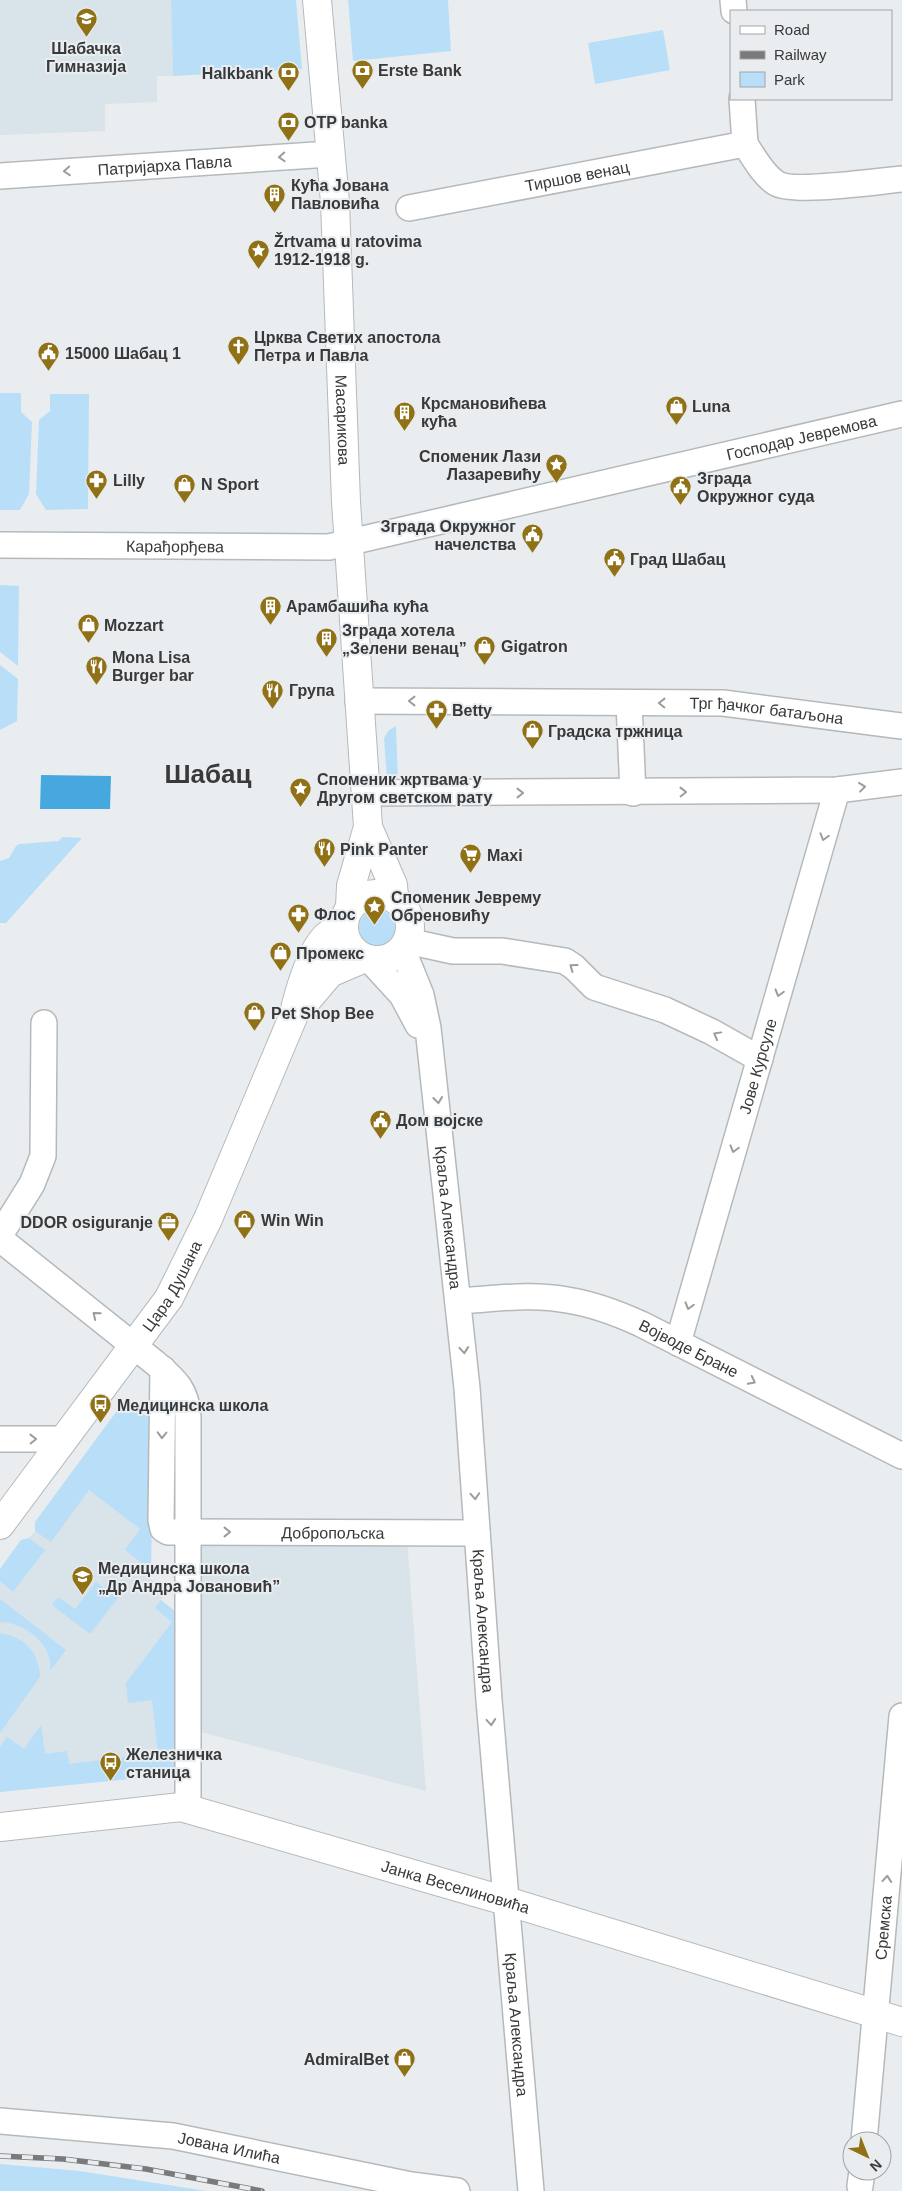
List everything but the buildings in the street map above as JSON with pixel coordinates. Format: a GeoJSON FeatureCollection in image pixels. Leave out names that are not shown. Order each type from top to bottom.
{"type":"FeatureCollection","features":[{"type":"Feature","properties":{"kind":"main road","name":"Масарикова"},"geometry":{"type":"LineString","coordinates":[[316,0],[335,202],[349,543]]}},
{"type":"Feature","properties":{"kind":"main road"},"geometry":{"type":"LineString","coordinates":[[347,917],[357,900],[375,893],[394,898],[403,906],[408,916],[410,927],[404,945],[389,958],[379,960],[367,959],[350,946],[347,917],[351,886],[368,827],[358,701],[349,543]]}},
{"type":"Feature","properties":{"kind":"main road"},"geometry":{"type":"LineString","coordinates":[[368,827],[393,885],[394,898]]}},
{"type":"Feature","properties":{"kind":"main road","name":"Цара Душана"},"geometry":{"type":"LineString","coordinates":[[0,1525],[168,1298],[188,1262],[293,1017],[301,986],[316,950],[322,940],[347,917]]}},
{"type":"Feature","properties":{"kind":"main road","name":"Цара Душана"},"geometry":{"type":"LineString","coordinates":[[293,1017],[330,973],[367,959]]}},
{"type":"Feature","properties":{"kind":"main road","name":"Јанка Веселиновића"},"geometry":{"type":"LineString","coordinates":[[0,1827],[181,1808],[506,1901],[902,2022]]}},
{"type":"Feature","properties":{"kind":"street","name":"Тиршов венац"},"geometry":{"type":"LineString","coordinates":[[409,208],[743,122],[769,178],[776,184],[787,187],[812,187],[902,179]]}},
{"type":"Feature","properties":{"kind":"street","name":"Патријарха Павла"},"geometry":{"type":"LineString","coordinates":[[0,176],[330,154]]}},
{"type":"Feature","properties":{"kind":"street","name":"Господар Јевремова"},"geometry":{"type":"LineString","coordinates":[[349,543],[902,414]]}},
{"type":"Feature","properties":{"kind":"street","name":"Карађорђева"},"geometry":{"type":"LineString","coordinates":[[0,545],[311,548],[349,543]]}},
{"type":"Feature","properties":{"kind":"street","name":"Трг ђачког батаљона"},"geometry":{"type":"LineString","coordinates":[[358,701],[723,703],[902,726]]}},
{"type":"Feature","properties":{"kind":"street"},"geometry":{"type":"LineString","coordinates":[[629,703],[634,792]]}},
{"type":"Feature","properties":{"kind":"street"},"geometry":{"type":"LineString","coordinates":[[366,793],[837,790],[902,782]]}},
{"type":"Feature","properties":{"kind":"street","name":"Јове Курсуле"},"geometry":{"type":"LineString","coordinates":[[678,1343],[837,790]]}},
{"type":"Feature","properties":{"kind":"street"},"geometry":{"type":"LineString","coordinates":[[404,945],[453,951],[502,951],[565,962],[574,967],[594,987],[665,1010],[712,1032],[760,1059]]}},
{"type":"Feature","properties":{"kind":"street","name":"Краља Александра"},"geometry":{"type":"LineString","coordinates":[[404,945],[421,995],[431,1052],[459,1302],[467,1388],[489,1700],[531,2191]]}},
{"type":"Feature","properties":{"kind":"street","name":"Краља Александра"},"geometry":{"type":"LineString","coordinates":[[367,959],[402,995],[431,1052]]}},
{"type":"Feature","properties":{"kind":"street"},"geometry":{"type":"LineString","coordinates":[[0,1235],[32,1184],[43,1156],[44,1023]]}},
{"type":"Feature","properties":{"kind":"street"},"geometry":{"type":"LineString","coordinates":[[0,1239],[135,1345],[181,1387],[188,1409],[188,1810]]}},
{"type":"Feature","properties":{"kind":"street","name":"Војводе Бране"},"geometry":{"type":"LineString","coordinates":[[459,1302],[526,1297],[566,1299],[605,1309],[641,1324],[902,1456]]}},
{"type":"Feature","properties":{"kind":"street"},"geometry":{"type":"LineString","coordinates":[[0,1439],[65,1438]]}},
{"type":"Feature","properties":{"kind":"street","name":"Добропољска"},"geometry":{"type":"LineString","coordinates":[[188,1532],[477,1533]]}},
{"type":"Feature","properties":{"kind":"street","name":"Сремска"},"geometry":{"type":"LineString","coordinates":[[865,2131],[902,1716]]}},
{"type":"Feature","properties":{"kind":"street","name":"Јована Илића"},"geometry":{"type":"LineString","coordinates":[[0,2121],[173,2136],[411,2185],[458,2191]]}},
{"type":"Feature","properties":{"kind":"shaded area","name":"Шабачка Гимназија"},"geometry":{"type":"Polygon","coordinates":[[[0,0],[171,0],[173,76],[157,76],[157,102],[105,104],[105,131],[0,135],[0,0]]]}},
{"type":"Feature","properties":{"kind":"shaded area","name":"Медицинска школа „Др Андра Јовановић”"},"geometry":{"type":"Polygon","coordinates":[[[122,1404],[153,1419],[151,1579],[167,1592],[161,1600],[177,1613],[179,1774],[0,1792],[0,1569],[21,1540],[29,1538],[35,1531],[35,1522],[122,1404]]]}},
{"type":"Feature","properties":{"kind":"shaded area"},"geometry":{"type":"Polygon","coordinates":[[[185,1536],[407,1539],[426,1791],[193,1730],[185,1536]]]}},
{"type":"Feature","properties":{"kind":"green space"},"geometry":{"type":"Polygon","coordinates":[[[171,0],[296,0],[302,69],[173,76],[171,0]]]}},
{"type":"Feature","properties":{"kind":"green space"},"geometry":{"type":"Polygon","coordinates":[[[348,0],[448,0],[451,51],[353,61],[348,0]]]}},
{"type":"Feature","properties":{"kind":"green space"},"geometry":{"type":"Polygon","coordinates":[[[663,30],[670,70],[595,84],[588,43],[663,30]]]}},
{"type":"Feature","properties":{"kind":"green space"},"geometry":{"type":"Polygon","coordinates":[[[0,393],[21,393],[21,412],[32,422],[29,494],[20,510],[0,510],[0,393]]]}},
{"type":"Feature","properties":{"kind":"green space"},"geometry":{"type":"Polygon","coordinates":[[[50,394],[89,394],[88,509],[46,510],[36,494],[39,420],[50,411],[50,394]]]}},
{"type":"Feature","properties":{"kind":"green space"},"geometry":{"type":"Polygon","coordinates":[[[0,585],[19,586],[18,666],[0,652],[0,585]]]}},
{"type":"Feature","properties":{"kind":"green space"},"geometry":{"type":"Polygon","coordinates":[[[0,665],[18,679],[17,721],[0,730],[0,665]]]}},
{"type":"Feature","properties":{"kind":"green space"},"geometry":{"type":"Polygon","coordinates":[[[396,726],[398,783],[387,780],[384,738],[389,730],[396,726]]]}},
{"type":"Feature","properties":{"kind":"green space"},"geometry":{"type":"Polygon","coordinates":[[[62,837],[82,838],[6,923],[0,923],[0,861],[9,858],[19,844],[59,841],[62,837]]]}},
{"type":"Feature","properties":{"kind":"green space"},"geometry":{"type":"Polygon","coordinates":[[[377,910],[384,911],[390,915],[394,921],[394,935],[390,941],[384,945],[377,946],[370,945],[364,941],[360,935],[359,928],[360,921],[364,915],[370,911],[377,910]]]}},
{"type":"Feature","properties":{"kind":"green space"},"geometry":{"type":"Polygon","coordinates":[[[122,1404],[153,1419],[151,1570],[125,1550],[140,1529],[89,1490],[51,1542],[35,1531],[35,1522],[122,1404]]]}},
{"type":"Feature","properties":{"kind":"green space"},"geometry":{"type":"Polygon","coordinates":[[[29,1538],[45,1550],[13,1592],[0,1581],[0,1569],[21,1540],[29,1538]]]}},
{"type":"Feature","properties":{"kind":"green space"},"geometry":{"type":"Polygon","coordinates":[[[96,1582],[104,1588],[107,1583],[121,1594],[90,1634],[52,1605],[58,1597],[75,1609],[96,1582]]]}},
{"type":"Feature","properties":{"kind":"green space"},"geometry":{"type":"Polygon","coordinates":[[[0,1599],[66,1650],[50,1671],[50,1661],[47,1652],[36,1636],[18,1626],[0,1622],[0,1599]]]}},
{"type":"Feature","properties":{"kind":"green space"},"geometry":{"type":"Polygon","coordinates":[[[161,1600],[177,1613],[179,1774],[0,1792],[0,1747],[7,1737],[24,1749],[41,1725],[45,1754],[67,1751],[69,1764],[158,1753],[152,1700],[128,1703],[126,1683],[172,1622],[155,1608],[161,1600]]]}},
{"type":"Feature","properties":{"kind":"green space"},"geometry":{"type":"Polygon","coordinates":[[[0,1633],[17,1638],[29,1647],[37,1660],[40,1677],[0,1733],[0,1633]]]}},
{"type":"Feature","properties":{"kind":"green space"},"geometry":{"type":"Polygon","coordinates":[[[0,2164],[80,2171],[206,2191],[0,2191],[0,2164]]]}},
{"type":"Feature","properties":{"kind":"water"},"geometry":{"type":"Polygon","coordinates":[[[41,775],[111,776],[110,809],[40,809],[41,775]]]}},
{"type":"Feature","properties":{"kind":"railway"},"geometry":{"type":"LineString","coordinates":[[0,2156],[63,2159],[146,2169],[262,2191]]}},
{"type":"Feature","properties":{"kind":"place","name":"Шабачка Гимназија"},"geometry":{"type":"Point","coordinates":[86,38]}},
{"type":"Feature","properties":{"kind":"place","name":"Erste Bank"},"geometry":{"type":"Point","coordinates":[362,89]}},
{"type":"Feature","properties":{"kind":"place","name":"Halkbank"},"geometry":{"type":"Point","coordinates":[289,92]}},
{"type":"Feature","properties":{"kind":"place","name":"OTP banka"},"geometry":{"type":"Point","coordinates":[288,141]}},
{"type":"Feature","properties":{"kind":"place","name":"Кућа Јована Павловића"},"geometry":{"type":"Point","coordinates":[275,213]}},
{"type":"Feature","properties":{"kind":"place","name":"Žrtvama u ratovima 1912-1918 g."},"geometry":{"type":"Point","coordinates":[258,269]}},
{"type":"Feature","properties":{"kind":"place","name":"Црква Светих апостола Петра и Павла"},"geometry":{"type":"Point","coordinates":[238,365]}},
{"type":"Feature","properties":{"kind":"place","name":"15000 Шабац 1"},"geometry":{"type":"Point","coordinates":[49,372]}},
{"type":"Feature","properties":{"kind":"place","name":"Luna"},"geometry":{"type":"Point","coordinates":[676,425]}},
{"type":"Feature","properties":{"kind":"place","name":"Крсмановићева кућа"},"geometry":{"type":"Point","coordinates":[405,431]}},
{"type":"Feature","properties":{"kind":"place","name":"Споменик Лази Лазаревићу"},"geometry":{"type":"Point","coordinates":[557,484]}},
{"type":"Feature","properties":{"kind":"place","name":"Lilly"},"geometry":{"type":"Point","coordinates":[97,499]}},
{"type":"Feature","properties":{"kind":"place","name":"N Sport"},"geometry":{"type":"Point","coordinates":[185,503]}},
{"type":"Feature","properties":{"kind":"place","name":"Зграда Окружног суда"},"geometry":{"type":"Point","coordinates":[681,506]}},
{"type":"Feature","properties":{"kind":"place","name":"Зграда Окружног начелства"},"geometry":{"type":"Point","coordinates":[532,554]}},
{"type":"Feature","properties":{"kind":"place","name":"Град Шабац"},"geometry":{"type":"Point","coordinates":[614,578]}},
{"type":"Feature","properties":{"kind":"place","name":"Арамбашића кућа"},"geometry":{"type":"Point","coordinates":[270,625]}},
{"type":"Feature","properties":{"kind":"place","name":"Mozzart"},"geometry":{"type":"Point","coordinates":[88,644]}},
{"type":"Feature","properties":{"kind":"place","name":"Зграда хотела „Зелени венац”"},"geometry":{"type":"Point","coordinates":[326,658]}},
{"type":"Feature","properties":{"kind":"place","name":"Gigatron"},"geometry":{"type":"Point","coordinates":[485,665]}},
{"type":"Feature","properties":{"kind":"place","name":"Mona Lisa Burger bar"},"geometry":{"type":"Point","coordinates":[96,685]}},
{"type":"Feature","properties":{"kind":"place","name":"Група"},"geometry":{"type":"Point","coordinates":[273,709]}},
{"type":"Feature","properties":{"kind":"place","name":"Betty"},"geometry":{"type":"Point","coordinates":[436,729]}},
{"type":"Feature","properties":{"kind":"place","name":"Градска тржница"},"geometry":{"type":"Point","coordinates":[532,750]}},
{"type":"Feature","properties":{"kind":"place","name":"Споменик жртвама у Другом светском рату"},"geometry":{"type":"Point","coordinates":[301,807]}},
{"type":"Feature","properties":{"kind":"place","name":"Pink Panter"},"geometry":{"type":"Point","coordinates":[324,868]}},
{"type":"Feature","properties":{"kind":"place","name":"Maxi"},"geometry":{"type":"Point","coordinates":[471,874]}},
{"type":"Feature","properties":{"kind":"place","name":"Споменик Јеврему Обреновићу"},"geometry":{"type":"Point","coordinates":[375,925]}},
{"type":"Feature","properties":{"kind":"place","name":"Флос"},"geometry":{"type":"Point","coordinates":[298,933]}},
{"type":"Feature","properties":{"kind":"place","name":"Промекс"},"geometry":{"type":"Point","coordinates":[280,972]}},
{"type":"Feature","properties":{"kind":"place","name":"Pet Shop Bee"},"geometry":{"type":"Point","coordinates":[255,1032]}},
{"type":"Feature","properties":{"kind":"place","name":"Дом војске"},"geometry":{"type":"Point","coordinates":[380,1139]}},
{"type":"Feature","properties":{"kind":"place","name":"Win Win"},"geometry":{"type":"Point","coordinates":[245,1239]}},
{"type":"Feature","properties":{"kind":"place","name":"DDOR osiguranje"},"geometry":{"type":"Point","coordinates":[169,1241]}},
{"type":"Feature","properties":{"kind":"place","name":"Медицинска школа"},"geometry":{"type":"Point","coordinates":[101,1424]}},
{"type":"Feature","properties":{"kind":"place","name":"Медицинска школа „Др Андра Јовановић”"},"geometry":{"type":"Point","coordinates":[82,1596]}},
{"type":"Feature","properties":{"kind":"place","name":"Железничка станица"},"geometry":{"type":"Point","coordinates":[110,1782]}},
{"type":"Feature","properties":{"kind":"place","name":"AdmiralBet"},"geometry":{"type":"Point","coordinates":[405,2078]}},
{"type":"Feature","properties":{"kind":"district","name":"Шабац"},"geometry":{"type":"Point","coordinates":[208,774]}}]}
